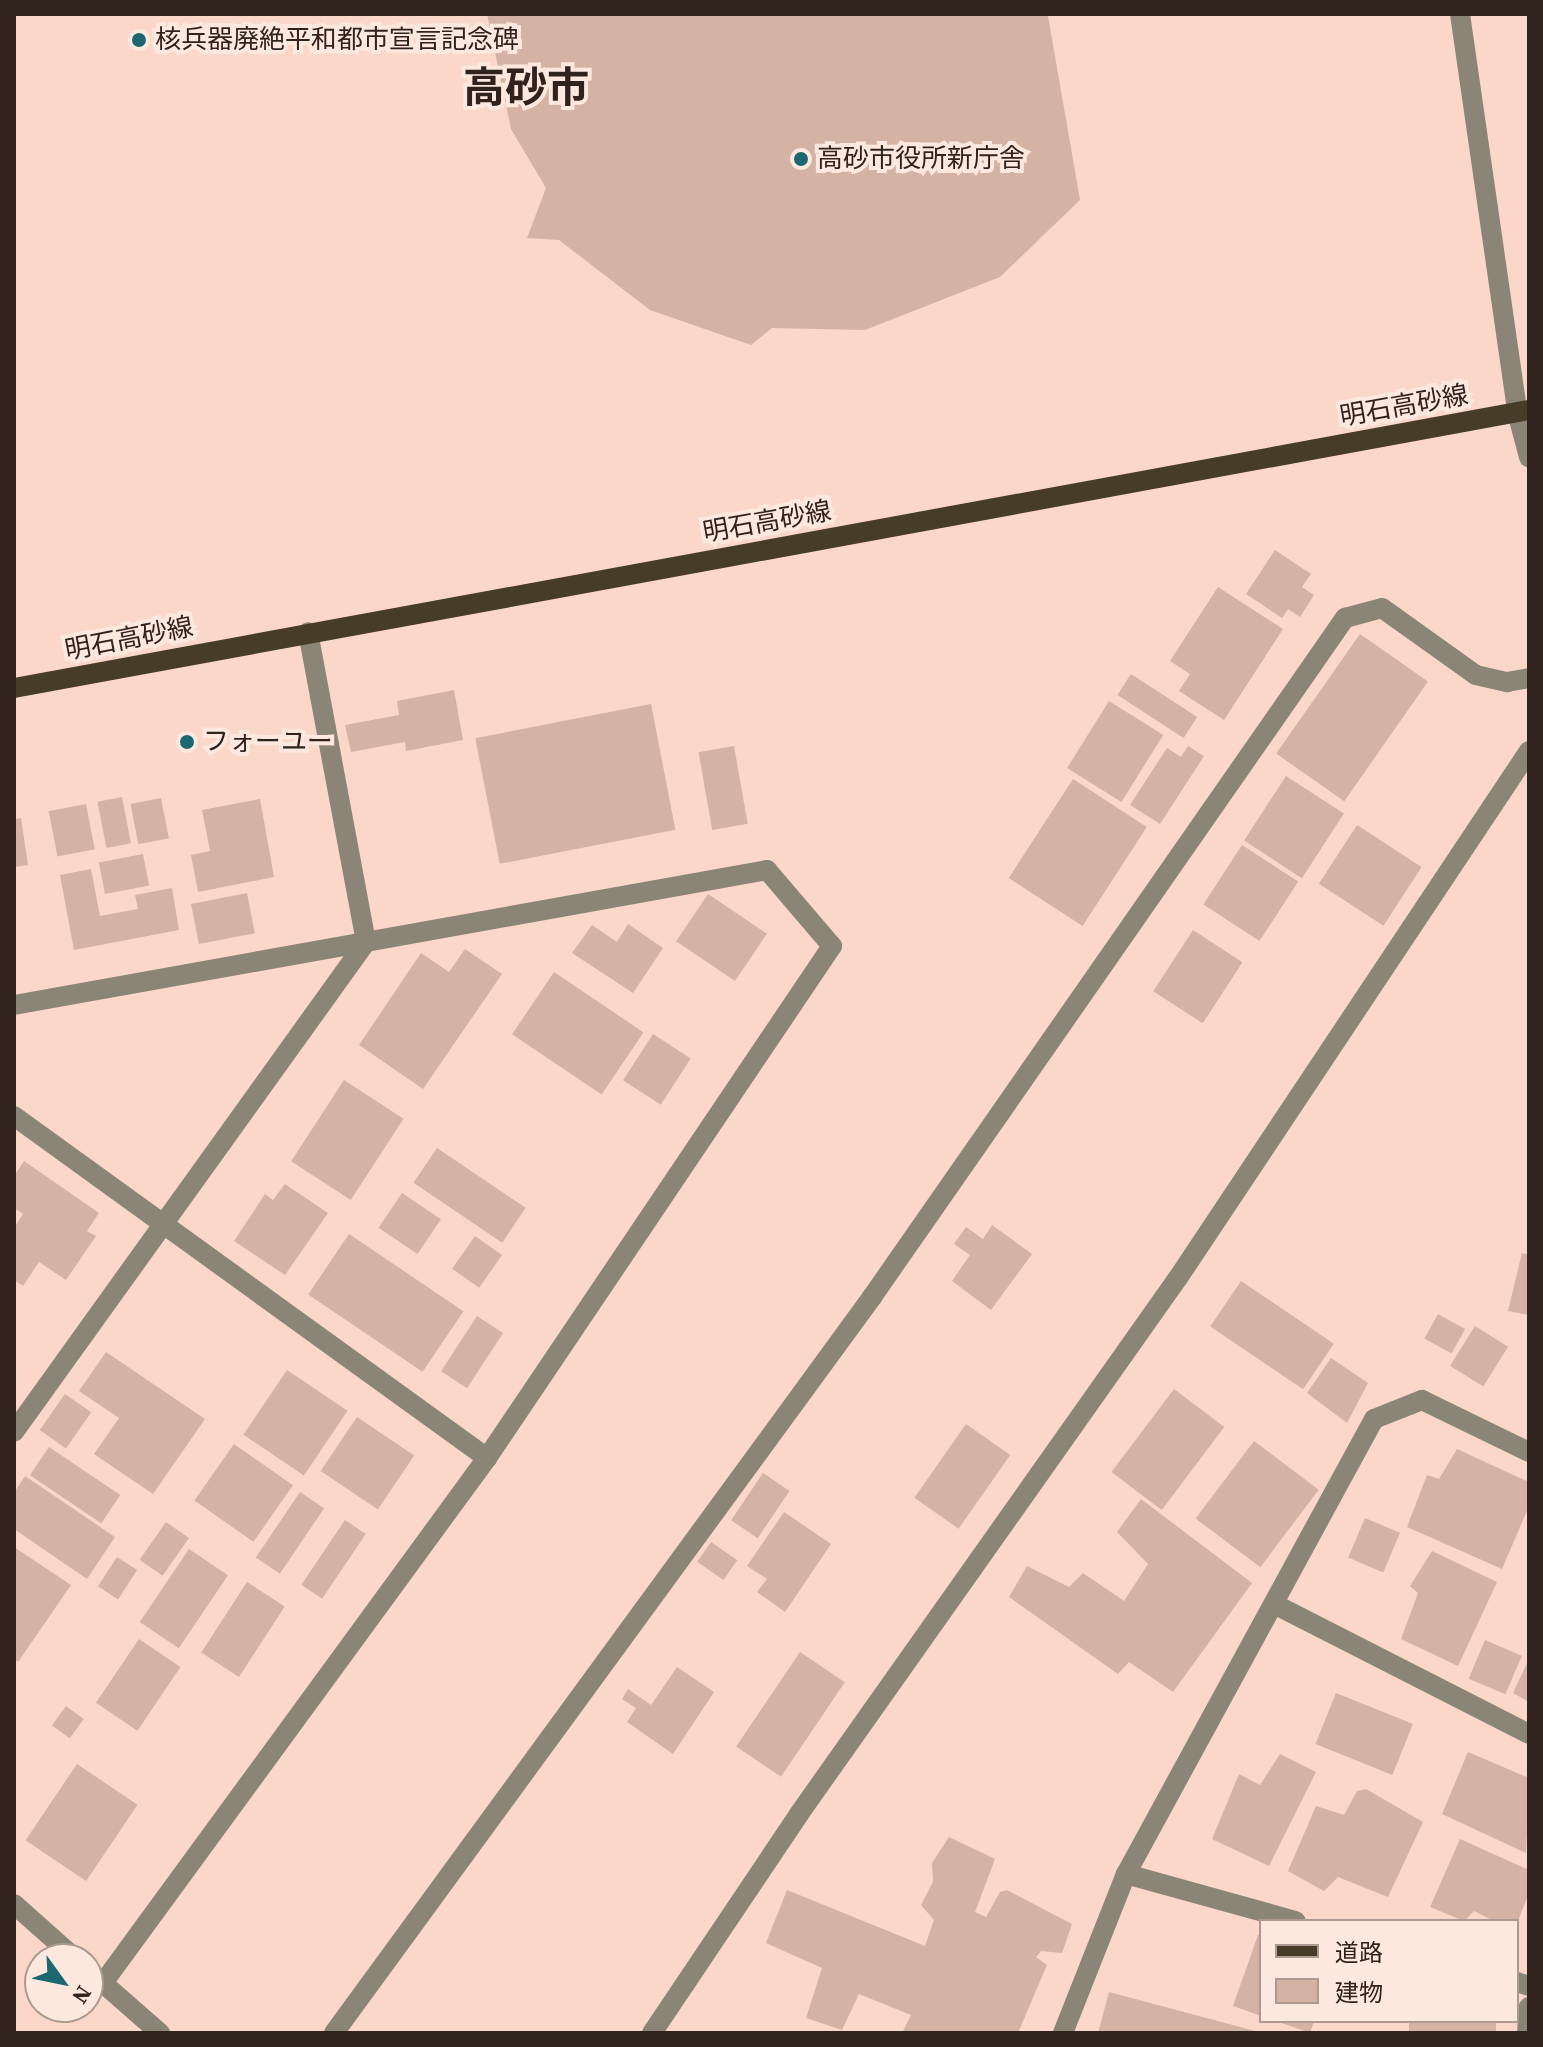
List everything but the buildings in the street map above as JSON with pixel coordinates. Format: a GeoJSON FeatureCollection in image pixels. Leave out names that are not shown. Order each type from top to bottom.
{"type":"FeatureCollection","features":[{"type":"Feature","properties":{"kind":"main road","name":"明石高砂線"},"geometry":{"type":"LineString","coordinates":[[14,688],[1523,411]]}},
{"type":"Feature","properties":{"kind":"street"},"geometry":{"type":"LineString","coordinates":[[1460,14],[1529,457]]}},
{"type":"Feature","properties":{"kind":"street"},"geometry":{"type":"LineString","coordinates":[[334,2033],[872,1297],[1345,618],[1382,608],[1476,675],[1507,682],[1529,678]]}},
{"type":"Feature","properties":{"kind":"street"},"geometry":{"type":"LineString","coordinates":[[14,1432],[366,942],[308,632]]}},
{"type":"Feature","properties":{"kind":"street"},"geometry":{"type":"LineString","coordinates":[[652,2033],[799,1814],[1178,1278],[1529,751]]}},
{"type":"Feature","properties":{"kind":"street"},"geometry":{"type":"LineString","coordinates":[[14,1005],[767,870],[832,946],[487,1458],[104,1965]]}},
{"type":"Feature","properties":{"kind":"street"},"geometry":{"type":"LineString","coordinates":[[14,1116],[487,1458]]}},
{"type":"Feature","properties":{"kind":"street"},"geometry":{"type":"LineString","coordinates":[[1063,2033],[1126,1874],[1374,1419],[1422,1400],[1529,1452]]}},
{"type":"Feature","properties":{"kind":"street"},"geometry":{"type":"LineString","coordinates":[[1274,1604],[1529,1734]]}},
{"type":"Feature","properties":{"kind":"street"},"geometry":{"type":"LineString","coordinates":[[1126,1874],[1289,1919]]}},
{"type":"Feature","properties":{"kind":"street"},"geometry":{"type":"LineString","coordinates":[[14,1904],[58,1943]]}},
{"type":"Feature","properties":{"kind":"street"},"geometry":{"type":"LineString","coordinates":[[104,1983],[160,2033]]}},
{"type":"Feature","properties":{"kind":"street"},"geometry":{"type":"LineString","coordinates":[[1527,2033],[1529,2007]]}},
{"type":"Feature","properties":{"kind":"place","name":"核兵器廃絶平和都市宣言記念碑"},"geometry":{"type":"Point","coordinates":[139,40]}},
{"type":"Feature","properties":{"kind":"place","name":"高砂市役所新庁舎"},"geometry":{"type":"Point","coordinates":[801,159]}},
{"type":"Feature","properties":{"kind":"place","name":"フォーユー"},"geometry":{"type":"Point","coordinates":[187,742]}},
{"type":"Feature","properties":{"kind":"district","name":"高砂市"},"geometry":{"type":"Point","coordinates":[526,87]}}]}
